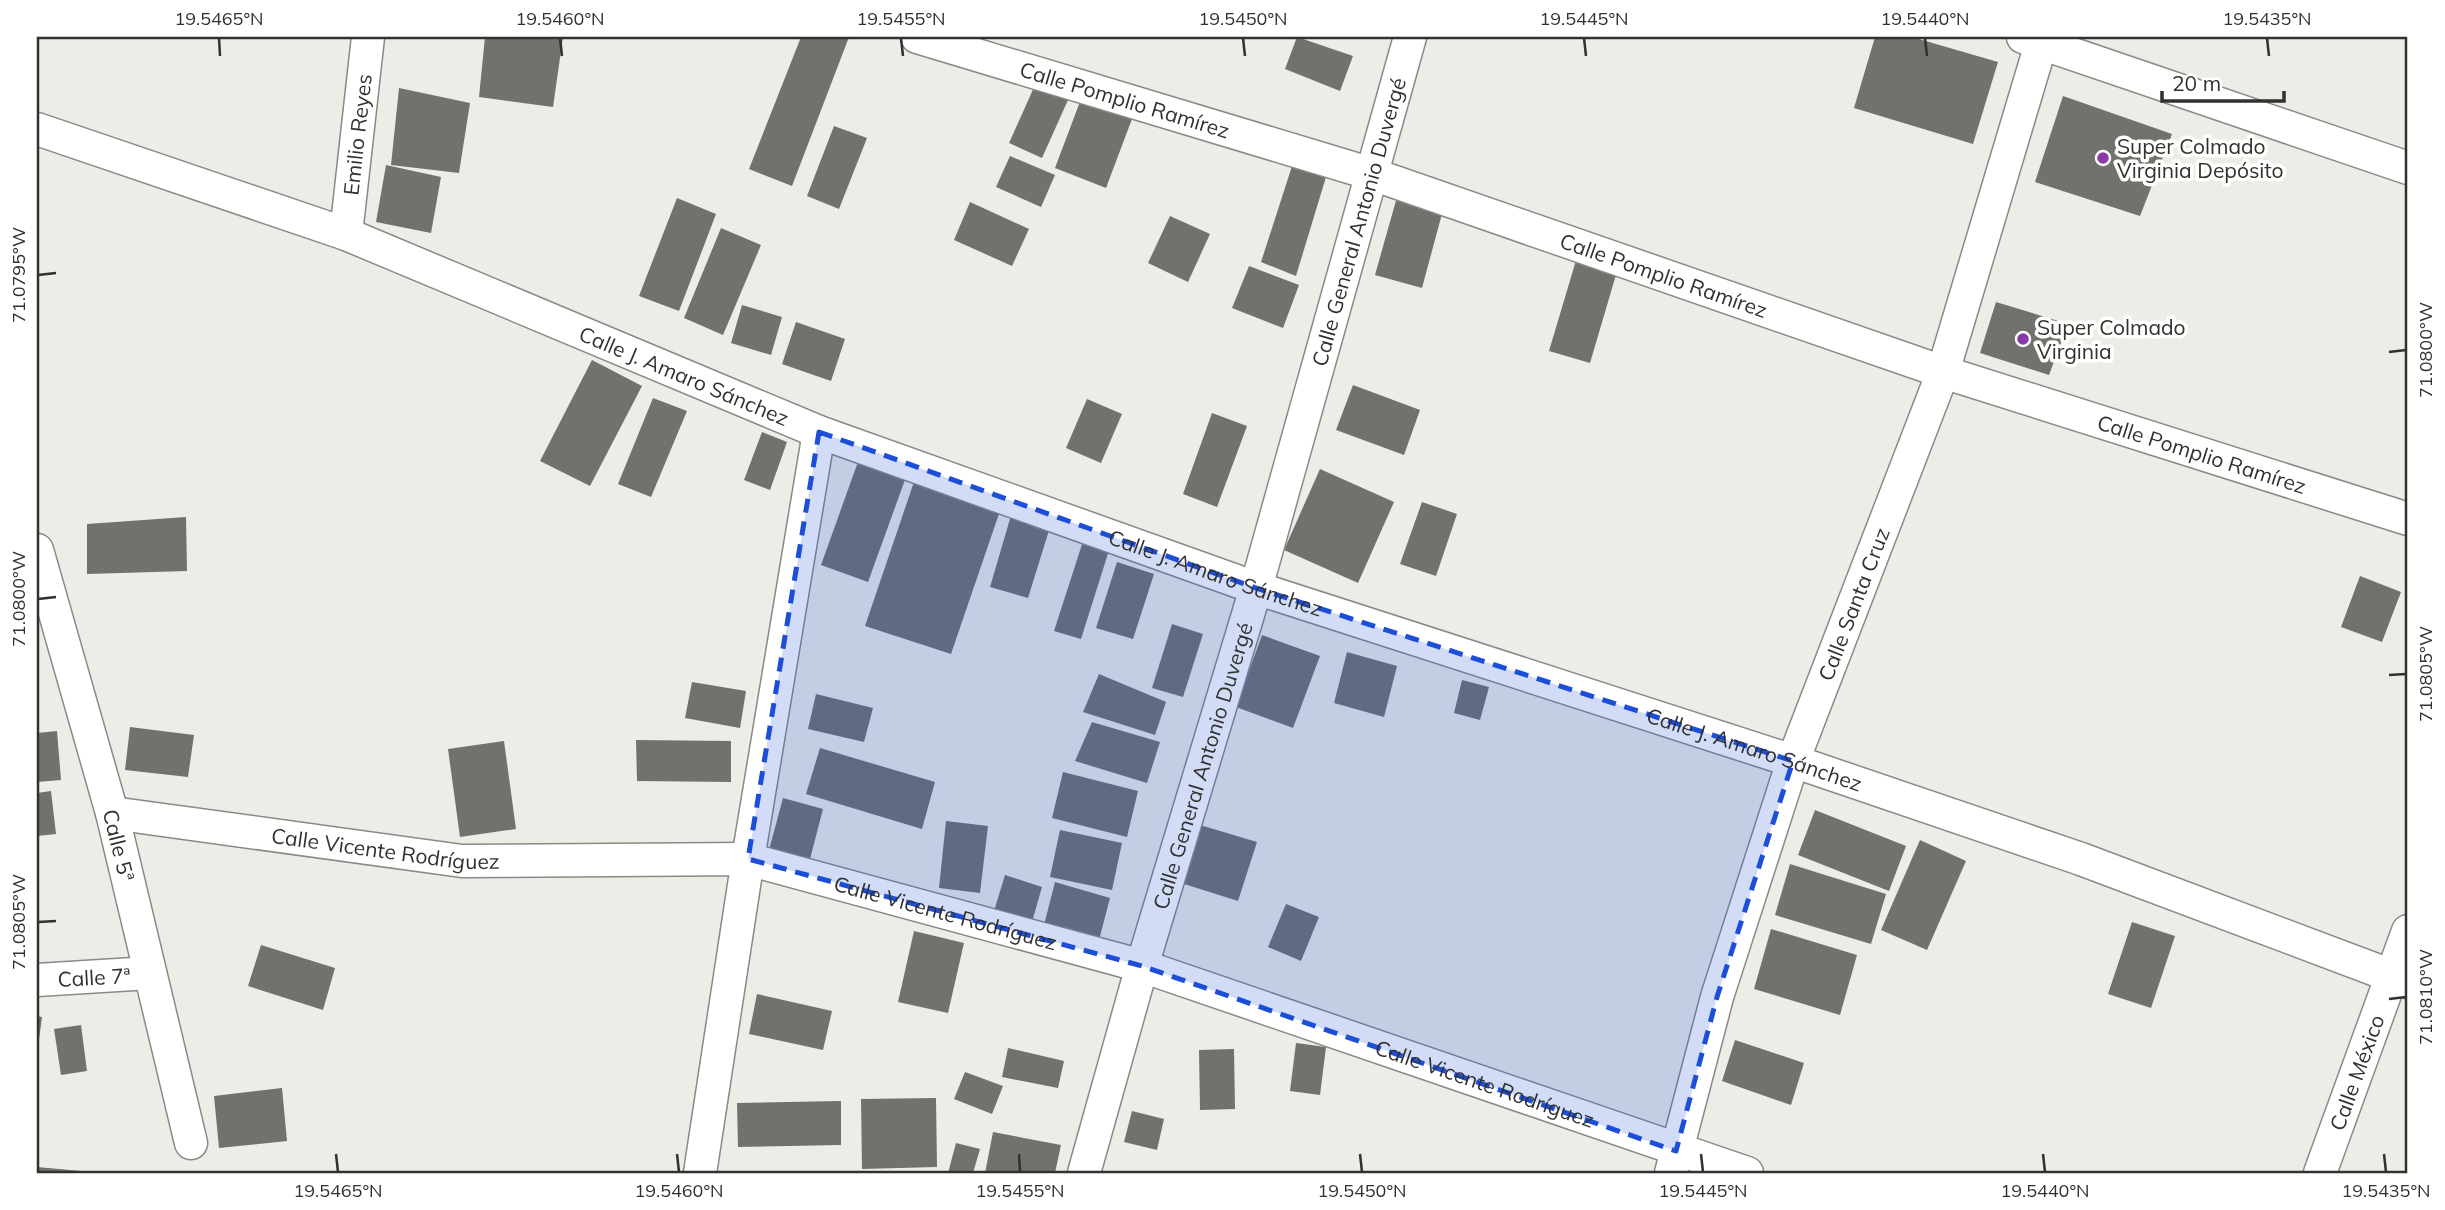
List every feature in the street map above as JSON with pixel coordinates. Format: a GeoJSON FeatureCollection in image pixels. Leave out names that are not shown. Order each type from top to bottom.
{"type":"FeatureCollection","features":[{"type":"Feature","properties":{"kind":"street","name":"Emilio Reyes"},"geometry":{"type":"LineString","coordinates":[[346,234],[368,37]]}},
{"type":"Feature","properties":{"kind":"street","name":"Calle Pomplio Ramírez"},"geometry":{"type":"LineString","coordinates":[[917,37],[1372,174],[1943,372],[2408,519]]}},
{"type":"Feature","properties":{"kind":"street","name":"Calle General Antonio Duvergé"},"geometry":{"type":"LineString","coordinates":[[1084,1173],[1142,966],[1256,588],[1410,37]]}},
{"type":"Feature","properties":{"kind":"street"},"geometry":{"type":"LineString","coordinates":[[2035,39],[2408,167]]}},
{"type":"Feature","properties":{"kind":"street","name":"Calle Santa Cruz"},"geometry":{"type":"LineString","coordinates":[[1673,1162],[1717,997],[1793,761],[1943,372],[2035,39]]}},
{"type":"Feature","properties":{"kind":"street","name":"Calle J. Amaro Sánchez"},"geometry":{"type":"LineString","coordinates":[[37,129],[346,234],[819,432],[1256,588],[1793,761],[2081,859],[2400,979]]}},
{"type":"Feature","properties":{"kind":"street"},"geometry":{"type":"LineString","coordinates":[[700,1173],[748,859],[819,432]]}},
{"type":"Feature","properties":{"kind":"street","name":"Calle 5ª"},"geometry":{"type":"LineString","coordinates":[[37,551],[112,813],[191,1143]]}},
{"type":"Feature","properties":{"kind":"street","name":"Calle Vicente Rodríguez"},"geometry":{"type":"LineString","coordinates":[[112,813],[462,861],[748,859],[1142,966],[1673,1162],[1747,1173]]}},
{"type":"Feature","properties":{"kind":"street","name":"Calle México"},"geometry":{"type":"LineString","coordinates":[[2320,1173],[2400,979],[2408,931]]}},
{"type":"Feature","properties":{"kind":"street","name":"Calle 7ª"},"geometry":{"type":"LineString","coordinates":[[37,980],[150,973]]}},
{"type":"Feature","properties":{"kind":"highlighted area"},"geometry":{"type":"Polygon","coordinates":[[[819,432],[1256,588],[1793,761],[1717,997],[1676,1151],[1142,966],[748,859],[819,432]]]}},
{"type":"Feature","properties":{"kind":"building"},"geometry":{"type":"Polygon","coordinates":[[[485,37],[563,37],[553,107],[479,97],[485,37]]]}},
{"type":"Feature","properties":{"kind":"building"},"geometry":{"type":"Polygon","coordinates":[[[801,37],[849,37],[792,186],[749,169],[801,37]]]}},
{"type":"Feature","properties":{"kind":"building"},"geometry":{"type":"Polygon","coordinates":[[[1297,37],[1353,56],[1340,91],[1285,69],[1297,37]]]}},
{"type":"Feature","properties":{"kind":"building"},"geometry":{"type":"Polygon","coordinates":[[[1875,37],[1912,37],[1998,62],[1973,144],[1854,108],[1875,37]]]}},
{"type":"Feature","properties":{"kind":"building"},"geometry":{"type":"Polygon","coordinates":[[[1035,85],[1068,100],[1042,158],[1009,143],[1035,85]]]}},
{"type":"Feature","properties":{"kind":"building"},"geometry":{"type":"Polygon","coordinates":[[[399,88],[470,103],[459,173],[391,165],[399,88]]]}},
{"type":"Feature","properties":{"kind":"building"},"geometry":{"type":"Polygon","coordinates":[[[1084,91],[1135,111],[1106,188],[1055,168],[1084,91]]]}},
{"type":"Feature","properties":{"kind":"building","name":"Super Colmado Virginia Depósito"},"geometry":{"type":"Polygon","coordinates":[[[2063,96],[2172,134],[2140,216],[2035,182],[2063,96]]]}},
{"type":"Feature","properties":{"kind":"building"},"geometry":{"type":"Polygon","coordinates":[[[834,126],[867,138],[839,209],[807,196],[834,126]]]}},
{"type":"Feature","properties":{"kind":"building"},"geometry":{"type":"Polygon","coordinates":[[[1010,156],[1055,175],[1041,207],[996,187],[1010,156]]]}},
{"type":"Feature","properties":{"kind":"building"},"geometry":{"type":"Polygon","coordinates":[[[1293,163],[1326,177],[1296,276],[1261,262],[1293,163]]]}},
{"type":"Feature","properties":{"kind":"building"},"geometry":{"type":"Polygon","coordinates":[[[386,165],[441,177],[431,233],[376,222],[386,165]]]}},
{"type":"Feature","properties":{"kind":"building"},"geometry":{"type":"Polygon","coordinates":[[[1397,197],[1443,210],[1422,288],[1375,275],[1397,197]]]}},
{"type":"Feature","properties":{"kind":"building"},"geometry":{"type":"Polygon","coordinates":[[[677,198],[716,214],[679,311],[639,296],[677,198]]]}},
{"type":"Feature","properties":{"kind":"building"},"geometry":{"type":"Polygon","coordinates":[[[970,202],[1029,229],[1012,266],[954,240],[970,202]]]}},
{"type":"Feature","properties":{"kind":"building"},"geometry":{"type":"Polygon","coordinates":[[[1170,216],[1210,234],[1188,282],[1148,263],[1170,216]]]}},
{"type":"Feature","properties":{"kind":"building"},"geometry":{"type":"Polygon","coordinates":[[[721,228],[761,245],[723,335],[684,318],[721,228]]]}},
{"type":"Feature","properties":{"kind":"building"},"geometry":{"type":"Polygon","coordinates":[[[1577,257],[1618,268],[1590,363],[1549,351],[1577,257]]]}},
{"type":"Feature","properties":{"kind":"building"},"geometry":{"type":"Polygon","coordinates":[[[1249,266],[1299,285],[1283,328],[1232,308],[1249,266]]]}},
{"type":"Feature","properties":{"kind":"building","name":"Super Colmado Virginia"},"geometry":{"type":"Polygon","coordinates":[[[1996,302],[2068,324],[2049,375],[1980,353],[1996,302]]]}},
{"type":"Feature","properties":{"kind":"building"},"geometry":{"type":"Polygon","coordinates":[[[742,305],[782,317],[771,355],[731,343],[742,305]]]}},
{"type":"Feature","properties":{"kind":"building"},"geometry":{"type":"Polygon","coordinates":[[[796,322],[845,339],[831,381],[782,364],[796,322]]]}},
{"type":"Feature","properties":{"kind":"building"},"geometry":{"type":"Polygon","coordinates":[[[592,360],[642,386],[590,486],[540,461],[592,360]]]}},
{"type":"Feature","properties":{"kind":"building"},"geometry":{"type":"Polygon","coordinates":[[[1353,385],[1420,410],[1404,455],[1336,430],[1353,385]]]}},
{"type":"Feature","properties":{"kind":"building"},"geometry":{"type":"Polygon","coordinates":[[[653,398],[687,411],[651,497],[618,484],[653,398]]]}},
{"type":"Feature","properties":{"kind":"building"},"geometry":{"type":"Polygon","coordinates":[[[1087,399],[1122,414],[1101,463],[1066,448],[1087,399]]]}},
{"type":"Feature","properties":{"kind":"building"},"geometry":{"type":"Polygon","coordinates":[[[1212,413],[1247,426],[1217,507],[1183,494],[1212,413]]]}},
{"type":"Feature","properties":{"kind":"building"},"geometry":{"type":"Polygon","coordinates":[[[762,432],[787,442],[770,490],[744,480],[762,432]]]}},
{"type":"Feature","properties":{"kind":"building"},"geometry":{"type":"Polygon","coordinates":[[[859,459],[906,477],[868,582],[821,565],[859,459]]]}},
{"type":"Feature","properties":{"kind":"building"},"geometry":{"type":"Polygon","coordinates":[[[1320,469],[1394,502],[1358,583],[1284,550],[1320,469]]]}},
{"type":"Feature","properties":{"kind":"building"},"geometry":{"type":"Polygon","coordinates":[[[916,476],[1002,505],[951,654],[865,626],[916,476]]]}},
{"type":"Feature","properties":{"kind":"building"},"geometry":{"type":"Polygon","coordinates":[[[1422,502],[1457,514],[1436,576],[1400,564],[1422,502]]]}},
{"type":"Feature","properties":{"kind":"building"},"geometry":{"type":"Polygon","coordinates":[[[1012,512],[1051,524],[1028,598],[990,587],[1012,512]]]}},
{"type":"Feature","properties":{"kind":"building"},"geometry":{"type":"Polygon","coordinates":[[[186,517],[187,571],[87,574],[87,524],[186,517]]]}},
{"type":"Feature","properties":{"kind":"building"},"geometry":{"type":"Polygon","coordinates":[[[1085,535],[1111,544],[1081,639],[1054,631],[1085,535]]]}},
{"type":"Feature","properties":{"kind":"building"},"geometry":{"type":"Polygon","coordinates":[[[1117,562],[1154,574],[1133,639],[1096,628],[1117,562]]]}},
{"type":"Feature","properties":{"kind":"building"},"geometry":{"type":"Polygon","coordinates":[[[2360,576],[2401,592],[2382,642],[2341,627],[2360,576]]]}},
{"type":"Feature","properties":{"kind":"building"},"geometry":{"type":"Polygon","coordinates":[[[1172,624],[1203,634],[1183,697],[1152,688],[1172,624]]]}},
{"type":"Feature","properties":{"kind":"building"},"geometry":{"type":"Polygon","coordinates":[[[1262,635],[1320,656],[1293,728],[1236,707],[1262,635]]]}},
{"type":"Feature","properties":{"kind":"building"},"geometry":{"type":"Polygon","coordinates":[[[1347,652],[1397,666],[1384,717],[1334,703],[1347,652]]]}},
{"type":"Feature","properties":{"kind":"building"},"geometry":{"type":"Polygon","coordinates":[[[1099,674],[1166,702],[1155,735],[1083,712],[1099,674]]]}},
{"type":"Feature","properties":{"kind":"building"},"geometry":{"type":"Polygon","coordinates":[[[1462,680],[1489,687],[1480,720],[1454,713],[1462,680]]]}},
{"type":"Feature","properties":{"kind":"building"},"geometry":{"type":"Polygon","coordinates":[[[692,682],[746,691],[740,728],[685,718],[692,682]]]}},
{"type":"Feature","properties":{"kind":"building"},"geometry":{"type":"Polygon","coordinates":[[[816,694],[873,708],[864,742],[808,729],[816,694]]]}},
{"type":"Feature","properties":{"kind":"building"},"geometry":{"type":"Polygon","coordinates":[[[1092,722],[1160,742],[1147,783],[1075,761],[1092,722]]]}},
{"type":"Feature","properties":{"kind":"building"},"geometry":{"type":"Polygon","coordinates":[[[130,727],[194,735],[188,777],[125,770],[130,727]]]}},
{"type":"Feature","properties":{"kind":"building"},"geometry":{"type":"Polygon","coordinates":[[[57,731],[61,780],[37,782],[37,733],[57,731]]]}},
{"type":"Feature","properties":{"kind":"building"},"geometry":{"type":"Polygon","coordinates":[[[636,740],[731,741],[731,782],[637,781],[636,740]]]}},
{"type":"Feature","properties":{"kind":"building"},"geometry":{"type":"Polygon","coordinates":[[[504,741],[516,829],[460,837],[448,749],[504,741]]]}},
{"type":"Feature","properties":{"kind":"building"},"geometry":{"type":"Polygon","coordinates":[[[820,748],[935,782],[922,829],[806,794],[820,748]]]}},
{"type":"Feature","properties":{"kind":"building"},"geometry":{"type":"Polygon","coordinates":[[[1063,772],[1138,791],[1127,837],[1052,818],[1063,772]]]}},
{"type":"Feature","properties":{"kind":"building"},"geometry":{"type":"Polygon","coordinates":[[[51,791],[56,834],[37,836],[37,793],[51,791]]]}},
{"type":"Feature","properties":{"kind":"building"},"geometry":{"type":"Polygon","coordinates":[[[783,798],[823,809],[810,859],[769,850],[783,798]]]}},
{"type":"Feature","properties":{"kind":"building"},"geometry":{"type":"Polygon","coordinates":[[[1815,810],[1906,846],[1889,891],[1798,855],[1815,810]]]}},
{"type":"Feature","properties":{"kind":"building"},"geometry":{"type":"Polygon","coordinates":[[[946,821],[988,826],[980,893],[939,888],[946,821]]]}},
{"type":"Feature","properties":{"kind":"building"},"geometry":{"type":"Polygon","coordinates":[[[1200,825],[1257,842],[1238,901],[1181,883],[1200,825]]]}},
{"type":"Feature","properties":{"kind":"building"},"geometry":{"type":"Polygon","coordinates":[[[1060,830],[1122,843],[1112,890],[1050,877],[1060,830]]]}},
{"type":"Feature","properties":{"kind":"building"},"geometry":{"type":"Polygon","coordinates":[[[1920,840],[1966,861],[1927,950],[1881,930],[1920,840]]]}},
{"type":"Feature","properties":{"kind":"building"},"geometry":{"type":"Polygon","coordinates":[[[1790,864],[1886,894],[1871,944],[1775,915],[1790,864]]]}},
{"type":"Feature","properties":{"kind":"building"},"geometry":{"type":"Polygon","coordinates":[[[1005,875],[1042,887],[1032,922],[994,911],[1005,875]]]}},
{"type":"Feature","properties":{"kind":"building"},"geometry":{"type":"Polygon","coordinates":[[[1055,882],[1110,898],[1099,940],[1044,925],[1055,882]]]}},
{"type":"Feature","properties":{"kind":"building"},"geometry":{"type":"Polygon","coordinates":[[[1286,904],[1319,917],[1301,961],[1268,947],[1286,904]]]}},
{"type":"Feature","properties":{"kind":"building"},"geometry":{"type":"Polygon","coordinates":[[[2132,922],[2175,936],[2151,1008],[2108,994],[2132,922]]]}},
{"type":"Feature","properties":{"kind":"building"},"geometry":{"type":"Polygon","coordinates":[[[1771,929],[1857,955],[1840,1015],[1754,989],[1771,929]]]}},
{"type":"Feature","properties":{"kind":"building"},"geometry":{"type":"Polygon","coordinates":[[[914,931],[964,943],[948,1013],[898,1002],[914,931]]]}},
{"type":"Feature","properties":{"kind":"building"},"geometry":{"type":"Polygon","coordinates":[[[261,945],[335,968],[323,1010],[248,986],[261,945]]]}},
{"type":"Feature","properties":{"kind":"building"},"geometry":{"type":"Polygon","coordinates":[[[757,994],[832,1011],[823,1050],[749,1034],[757,994]]]}},
{"type":"Feature","properties":{"kind":"building"},"geometry":{"type":"Polygon","coordinates":[[[37,1016],[42,1017],[38,1047],[37,1047],[37,1016]]]}},
{"type":"Feature","properties":{"kind":"building"},"geometry":{"type":"Polygon","coordinates":[[[81,1025],[87,1071],[61,1075],[54,1029],[81,1025]]]}},
{"type":"Feature","properties":{"kind":"building"},"geometry":{"type":"Polygon","coordinates":[[[1735,1040],[1804,1063],[1791,1105],[1722,1081],[1735,1040]]]}},
{"type":"Feature","properties":{"kind":"building"},"geometry":{"type":"Polygon","coordinates":[[[1296,1043],[1326,1047],[1320,1095],[1290,1091],[1296,1043]]]}},
{"type":"Feature","properties":{"kind":"building"},"geometry":{"type":"Polygon","coordinates":[[[1008,1048],[1064,1061],[1058,1088],[1002,1077],[1008,1048]]]}},
{"type":"Feature","properties":{"kind":"building"},"geometry":{"type":"Polygon","coordinates":[[[1234,1049],[1235,1109],[1200,1110],[1199,1050],[1234,1049]]]}},
{"type":"Feature","properties":{"kind":"building"},"geometry":{"type":"Polygon","coordinates":[[[965,1072],[1003,1086],[992,1114],[954,1099],[965,1072]]]}},
{"type":"Feature","properties":{"kind":"building"},"geometry":{"type":"Polygon","coordinates":[[[282,1088],[287,1141],[219,1148],[214,1096],[282,1088]]]}},
{"type":"Feature","properties":{"kind":"building"},"geometry":{"type":"Polygon","coordinates":[[[936,1098],[937,1167],[862,1169],[861,1099],[936,1098]]]}},
{"type":"Feature","properties":{"kind":"building"},"geometry":{"type":"Polygon","coordinates":[[[841,1101],[841,1145],[738,1147],[737,1103],[841,1101]]]}},
{"type":"Feature","properties":{"kind":"building"},"geometry":{"type":"Polygon","coordinates":[[[1132,1111],[1164,1119],[1157,1150],[1124,1142],[1132,1111]]]}},
{"type":"Feature","properties":{"kind":"building"},"geometry":{"type":"Polygon","coordinates":[[[993,1132],[1061,1145],[1055,1173],[985,1173],[993,1132]]]}},
{"type":"Feature","properties":{"kind":"building"},"geometry":{"type":"Polygon","coordinates":[[[956,1143],[980,1149],[973,1173],[948,1173],[956,1143]]]}},
{"type":"Feature","properties":{"kind":"building"},"geometry":{"type":"Polygon","coordinates":[[[37,1167],[81,1171],[81,1173],[37,1173],[37,1167]]]}},
{"type":"Feature","properties":{"kind":"place","name":"Super Colmado Virginia Depósito"},"geometry":{"type":"Point","coordinates":[2103,158]}},
{"type":"Feature","properties":{"kind":"place","name":"Super Colmado Virginia"},"geometry":{"type":"Point","coordinates":[2023,339]}}]}
